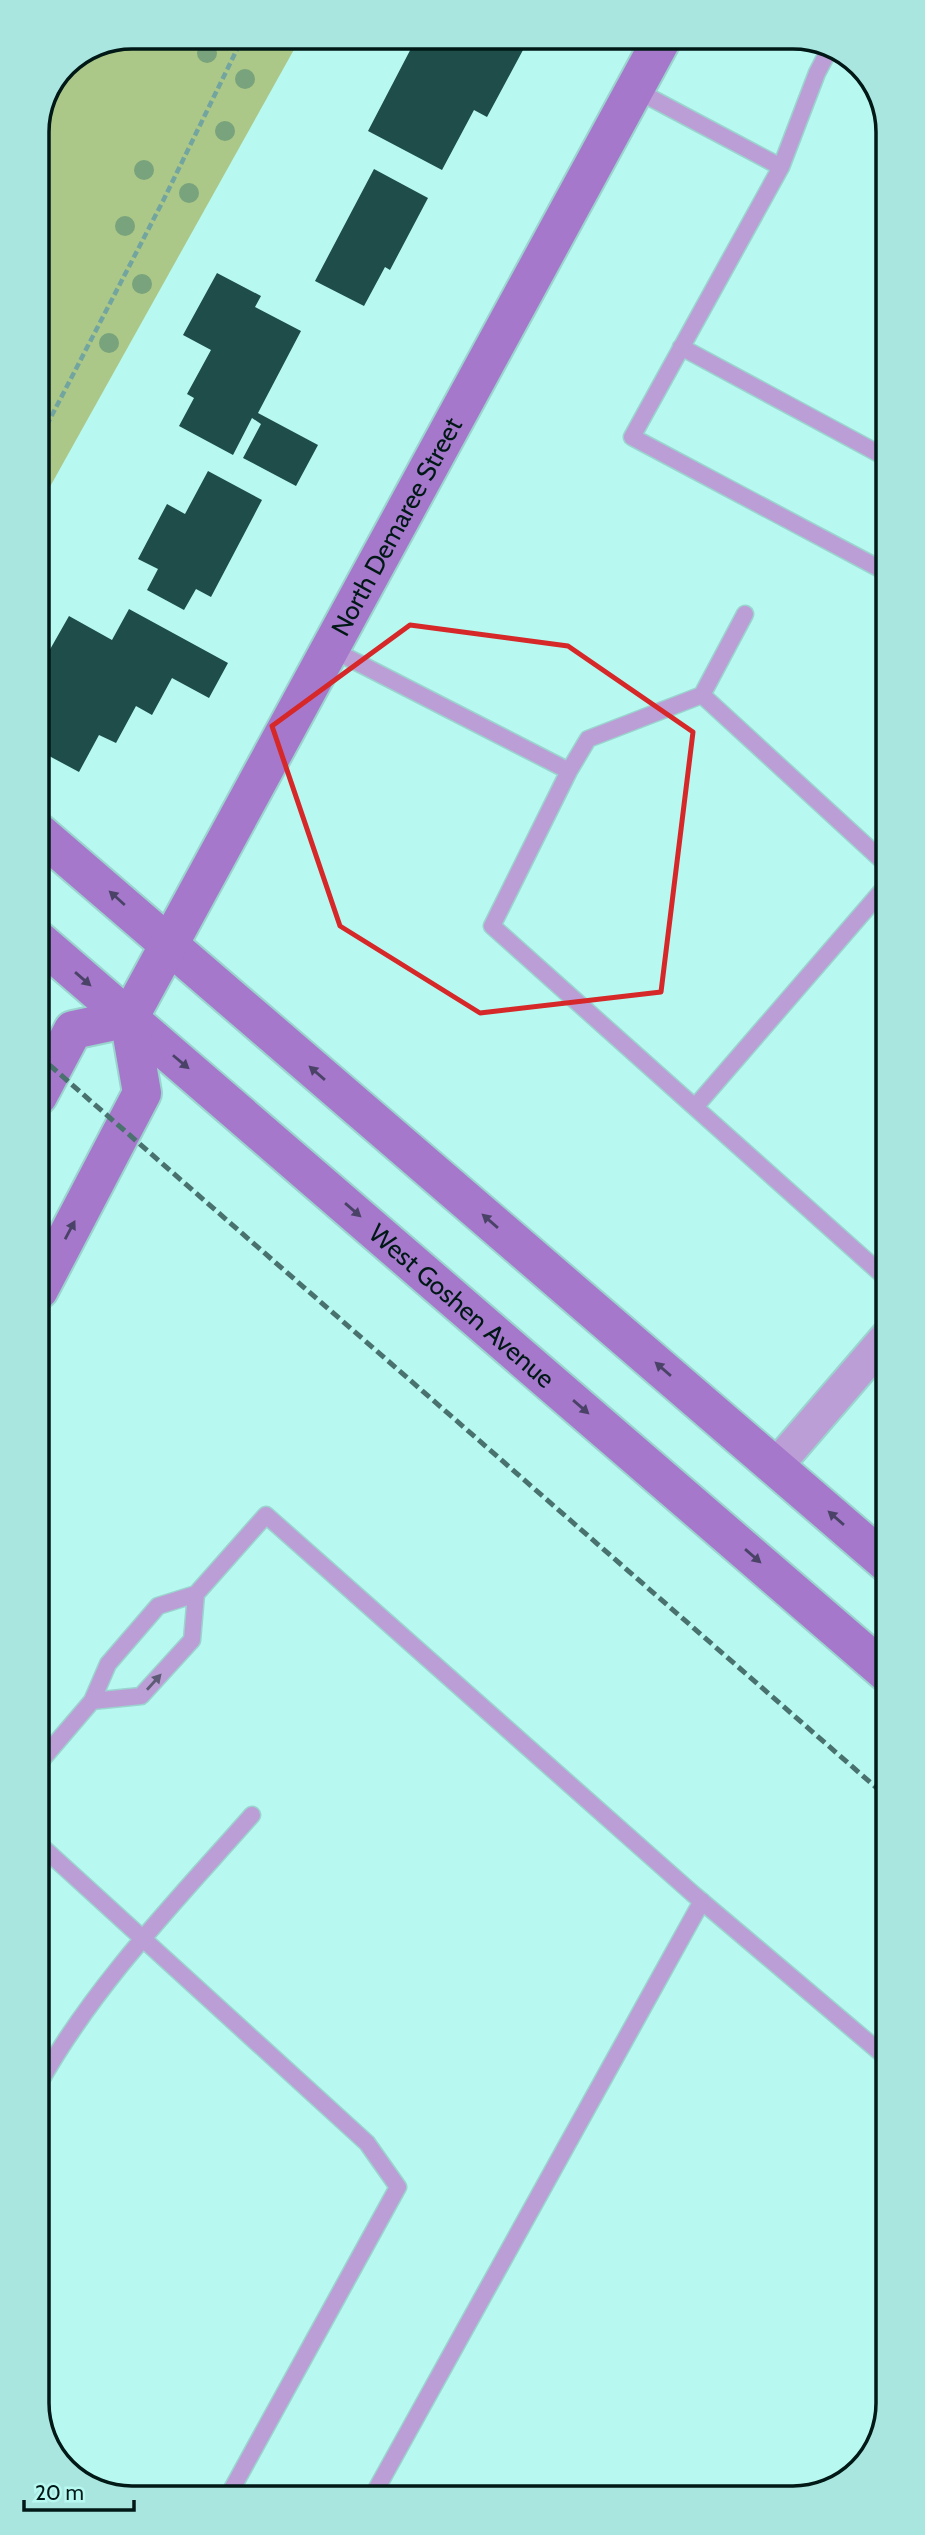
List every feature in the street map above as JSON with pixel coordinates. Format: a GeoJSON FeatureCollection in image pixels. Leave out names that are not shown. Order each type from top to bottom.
{"type":"FeatureCollection","features":[{"type":"Feature","properties":{"kind":"main road","name":"North Demaree Street"},"geometry":{"type":"LineString","coordinates":[[129,1018],[656,49]]}},
{"type":"Feature","properties":{"kind":"main road"},"geometry":{"type":"LineString","coordinates":[[49,841],[876,1553]]}},
{"type":"Feature","properties":{"kind":"main road","name":"West Goshen Avenue"},"geometry":{"type":"LineString","coordinates":[[49,949],[876,1663]]}},
{"type":"Feature","properties":{"kind":"main road"},"geometry":{"type":"LineString","coordinates":[[49,1076],[74,1030],[129,1018],[142,1093],[49,1269]]}},
{"type":"Feature","properties":{"kind":"street"},"geometry":{"type":"LineString","coordinates":[[776,1466],[876,1350]]}},
{"type":"Feature","properties":{"kind":"lane"},"geometry":{"type":"LineString","coordinates":[[826,56],[781,167],[632,437],[876,567]]}},
{"type":"Feature","properties":{"kind":"lane"},"geometry":{"type":"LineString","coordinates":[[634,89],[781,167]]}},
{"type":"Feature","properties":{"kind":"lane"},"geometry":{"type":"LineString","coordinates":[[681,347],[876,452]]}},
{"type":"Feature","properties":{"kind":"lane"},"geometry":{"type":"LineString","coordinates":[[744,614],[702,695],[589,739],[569,771],[492,926],[876,1269]]}},
{"type":"Feature","properties":{"kind":"lane"},"geometry":{"type":"LineString","coordinates":[[329,648],[569,771]]}},
{"type":"Feature","properties":{"kind":"lane"},"geometry":{"type":"LineString","coordinates":[[702,695],[876,855]]}},
{"type":"Feature","properties":{"kind":"lane"},"geometry":{"type":"LineString","coordinates":[[695,1107],[876,898]]}},
{"type":"Feature","properties":{"kind":"lane"},"geometry":{"type":"LineString","coordinates":[[49,1751],[92,1701],[108,1664],[158,1606],[196,1594],[266,1515],[702,1901],[876,2049]]}},
{"type":"Feature","properties":{"kind":"lane"},"geometry":{"type":"LineString","coordinates":[[92,1701],[141,1696],[192,1640],[196,1594]]}},
{"type":"Feature","properties":{"kind":"lane"},"geometry":{"type":"LineString","coordinates":[[49,2061],[143,1939],[252,1815]]}},
{"type":"Feature","properties":{"kind":"lane"},"geometry":{"type":"LineString","coordinates":[[49,1853],[367,2143],[398,2188],[234,2486]]}},
{"type":"Feature","properties":{"kind":"lane"},"geometry":{"type":"LineString","coordinates":[[378,2486],[702,1901]]}},
{"type":"Feature","properties":{"kind":"path"},"geometry":{"type":"LineString","coordinates":[[49,421],[163,201],[237,49]]}},
{"type":"Feature","properties":{"kind":"highlighted area"},"geometry":{"type":"Polygon","coordinates":[[[410,625],[568,646],[693,732],[661,992],[480,1013],[340,926],[272,726],[410,625]]]}},
{"type":"Feature","properties":{"kind":"green space"},"geometry":{"type":"Polygon","coordinates":[[[132,49],[294,49],[49,488],[49,126],[58,95],[66,81],[77,70],[105,53],[132,49]]]}},
{"type":"Feature","properties":{"kind":"building"},"geometry":{"type":"Polygon","coordinates":[[[411,49],[524,49],[487,117],[474,110],[442,170],[368,131],[411,49]]]}},
{"type":"Feature","properties":{"kind":"building"},"geometry":{"type":"Polygon","coordinates":[[[374,169],[428,198],[390,270],[385,267],[364,306],[315,281],[374,169]]]}},
{"type":"Feature","properties":{"kind":"building"},"geometry":{"type":"Polygon","coordinates":[[[217,273],[261,296],[255,307],[301,331],[258,413],[318,445],[296,486],[243,458],[261,424],[252,418],[233,455],[179,426],[194,398],[187,394],[211,350],[183,335],[217,273]]]}},
{"type":"Feature","properties":{"kind":"building"},"geometry":{"type":"Polygon","coordinates":[[[208,471],[262,500],[211,597],[196,589],[184,610],[147,590],[158,569],[138,559],[167,504],[185,514],[208,471]]]}},
{"type":"Feature","properties":{"kind":"building"},"geometry":{"type":"Polygon","coordinates":[[[129,609],[228,663],[209,698],[172,678],[152,715],[136,706],[116,743],[99,735],[79,772],[49,756],[49,651],[69,616],[112,640],[129,609]]]}},
{"type":"Feature","properties":{"kind":"railway"},"geometry":{"type":"LineString","coordinates":[[49,1065],[876,1787]]}}]}
